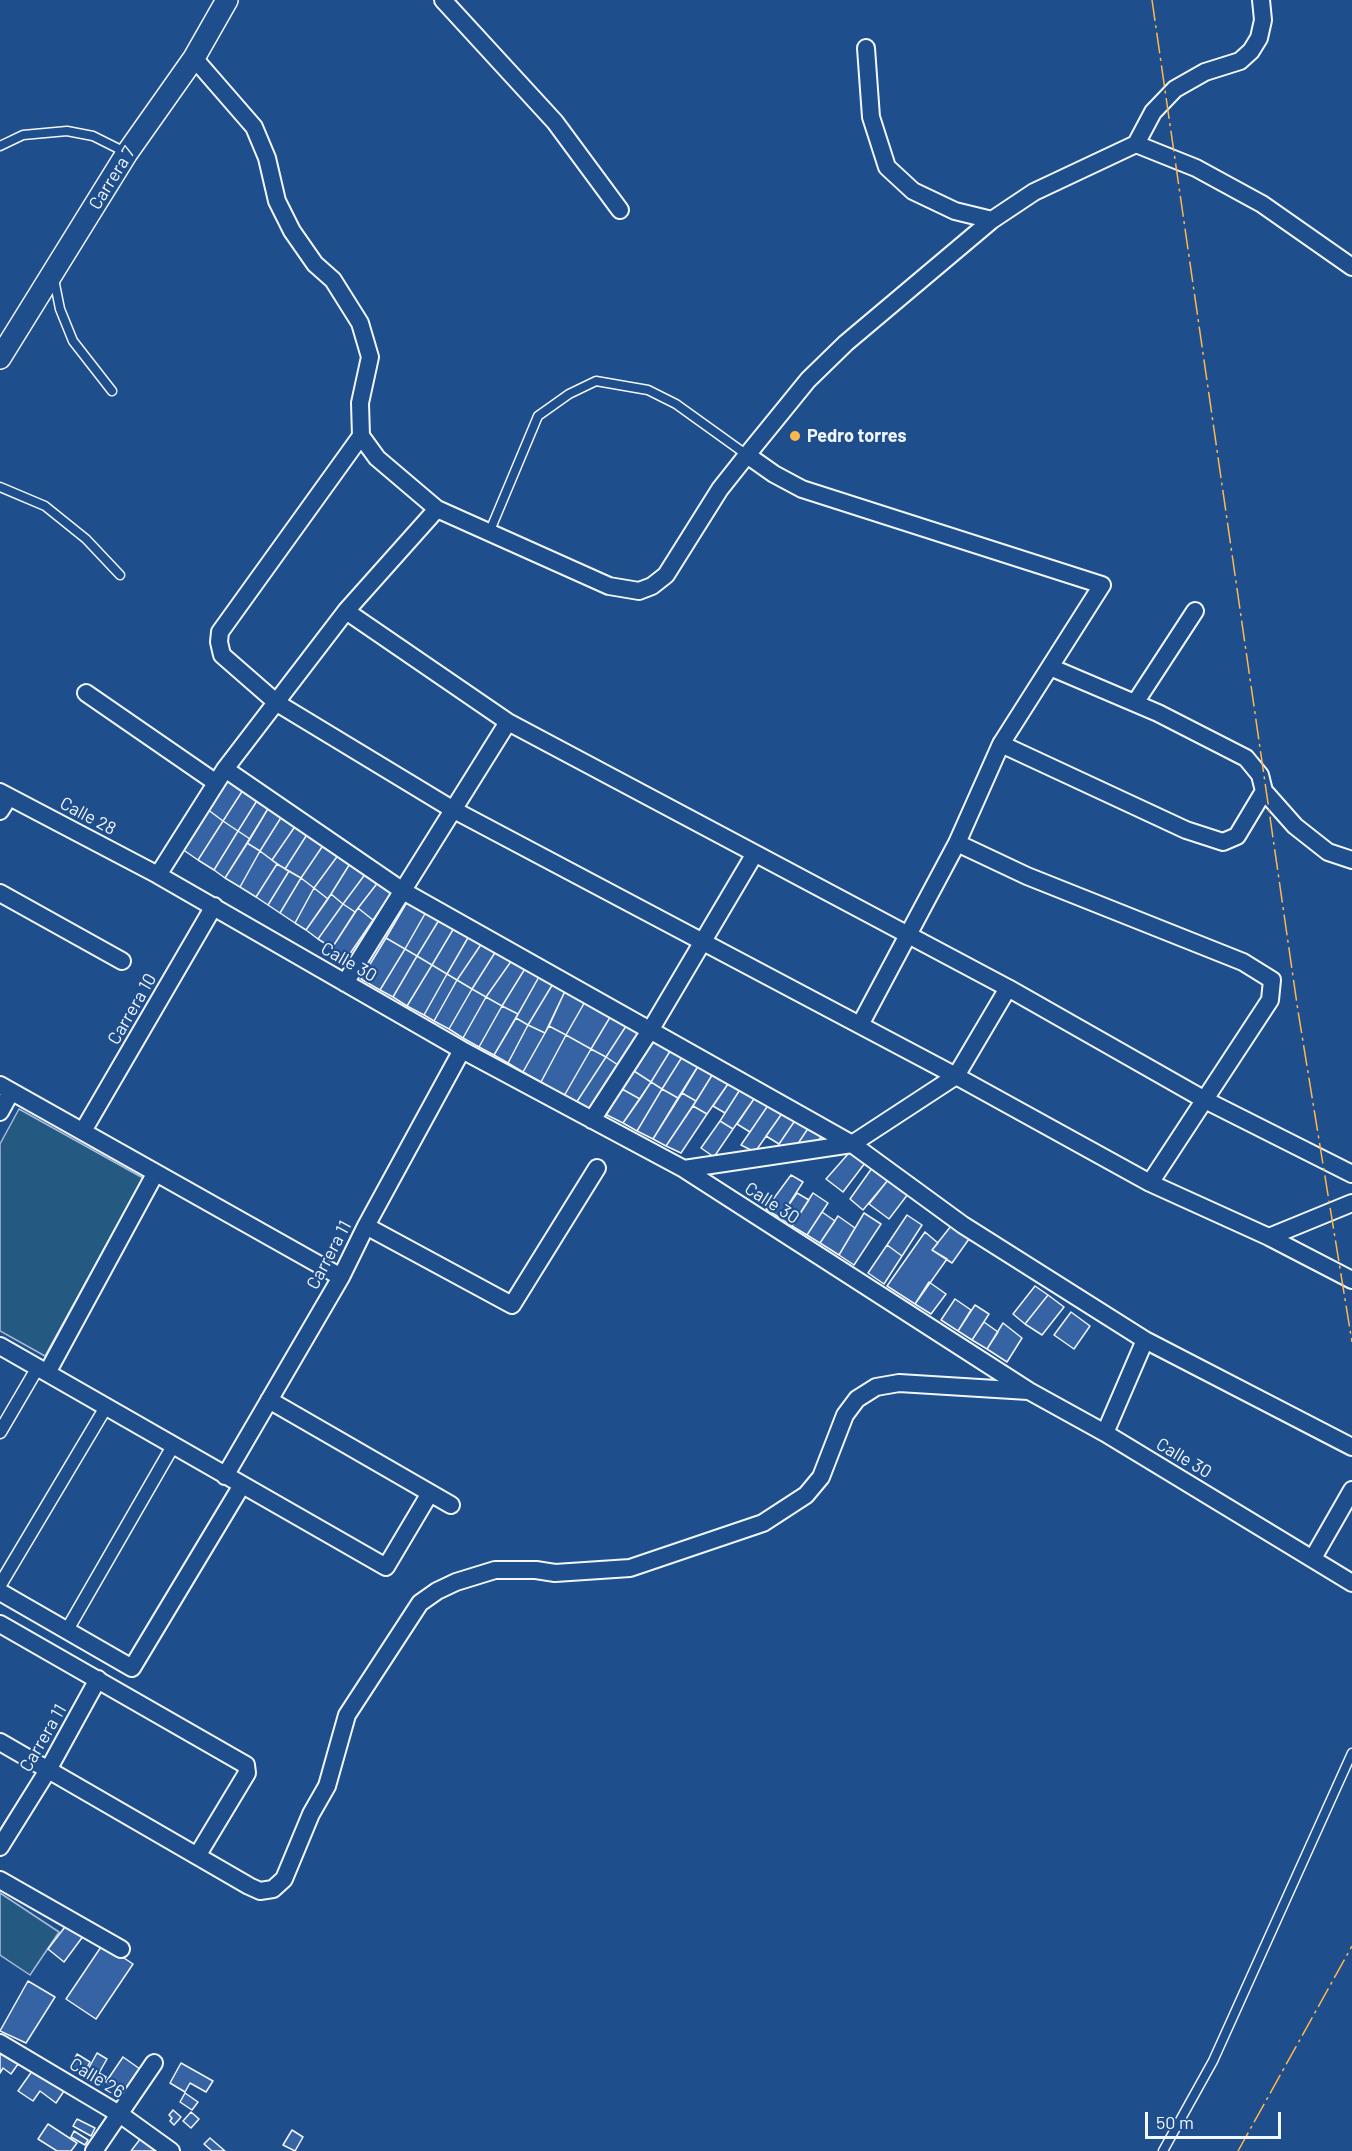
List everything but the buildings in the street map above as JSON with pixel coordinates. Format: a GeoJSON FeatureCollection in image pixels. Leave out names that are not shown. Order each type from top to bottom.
{"type":"FeatureCollection","features":[{"type":"Feature","properties":{"kind":"street","name":"Carrera 7"},"geometry":{"type":"LineString","coordinates":[[0,358],[127,153],[194,58],[227,0]]}},
{"type":"Feature","properties":{"kind":"street"},"geometry":{"type":"LineString","coordinates":[[442,0],[555,122],[620,210]]}},
{"type":"Feature","properties":{"kind":"street"},"geometry":{"type":"LineString","coordinates":[[194,58],[254,127],[267,158],[277,201],[292,231],[315,264],[333,280],[360,323],[370,357],[360,404],[361,436],[377,458],[437,509],[609,586],[639,591],[652,586],[666,575],[720,489],[747,454],[795,395],[846,343],[992,220],[1034,192],[1136,144],[1153,112],[1175,89],[1205,72],[1240,61],[1251,51],[1259,38],[1263,20],[1261,0]]}},
{"type":"Feature","properties":{"kind":"street"},"geometry":{"type":"LineString","coordinates":[[866,48],[871,117],[887,167],[913,191],[955,211],[992,220]]}},
{"type":"Feature","properties":{"kind":"street"},"geometry":{"type":"LineString","coordinates":[[1136,144],[1196,168],[1263,204],[1352,267]]}},
{"type":"Feature","properties":{"kind":"street"},"geometry":{"type":"LineString","coordinates":[[361,436],[220,632],[219,642],[222,655],[277,703],[452,809],[956,1076],[1149,1183],[1269,1237],[1352,1280]]}},
{"type":"Feature","properties":{"kind":"street"},"geometry":{"type":"LineString","coordinates":[[747,454],[774,474],[802,489],[1102,585],[1001,744],[957,843],[860,1025]]}},
{"type":"Feature","properties":{"kind":"street"},"geometry":{"type":"LineString","coordinates":[[158,875],[220,776],[346,611],[437,509]]}},
{"type":"Feature","properties":{"kind":"street"},"geometry":{"type":"LineString","coordinates":[[346,611],[508,722],[754,855],[909,934],[1205,1100],[1352,1174]]}},
{"type":"Feature","properties":{"kind":"street"},"geometry":{"type":"LineString","coordinates":[[1135,703],[1195,611]]}},
{"type":"Feature","properties":{"kind":"street"},"geometry":{"type":"LineString","coordinates":[[1050,667],[1135,703],[1246,758],[1260,775],[1264,791],[1295,826],[1328,852],[1352,860]]}},
{"type":"Feature","properties":{"kind":"street"},"geometry":{"type":"LineString","coordinates":[[86,693],[403,891],[852,1143],[963,1225],[1145,1340],[1352,1447]]}},
{"type":"Feature","properties":{"kind":"street"},"geometry":{"type":"LineString","coordinates":[[345,983],[508,722]]}},
{"type":"Feature","properties":{"kind":"street"},"geometry":{"type":"LineString","coordinates":[[1001,744],[1175,826],[1222,842],[1237,836],[1264,791]]}},
{"type":"Feature","properties":{"kind":"street"},"geometry":{"type":"LineString","coordinates":[[0,812],[5,794]]}},
{"type":"Feature","properties":{"kind":"street","name":"Calle 28"},"geometry":{"type":"LineString","coordinates":[[5,794],[158,875]]}},
{"type":"Feature","properties":{"kind":"street"},"geometry":{"type":"LineString","coordinates":[[957,843],[1028,876],[1243,962],[1272,980],[1273,989],[1270,1000],[1149,1183]]}},
{"type":"Feature","properties":{"kind":"street"},"geometry":{"type":"LineString","coordinates":[[592,1120],[651,1029],[754,855]]}},
{"type":"Feature","properties":{"kind":"street","name":"Calle 30"},"geometry":{"type":"LineString","coordinates":[[158,875],[462,1050],[684,1168],[1029,1391],[1106,1433],[1352,1583]]}},
{"type":"Feature","properties":{"kind":"street"},"geometry":{"type":"LineString","coordinates":[[0,893],[122,962]]}},
{"type":"Feature","properties":{"kind":"street","name":"Carrera 10"},"geometry":{"type":"LineString","coordinates":[[83,1131],[214,906]]}},
{"type":"Feature","properties":{"kind":"street"},"geometry":{"type":"LineString","coordinates":[[684,1168],[852,1143],[956,1076],[1008,988]]}},
{"type":"Feature","properties":{"kind":"street","name":"Carrera 11"},"geometry":{"type":"LineString","coordinates":[[225,1476],[341,1277],[462,1050]]}},
{"type":"Feature","properties":{"kind":"street"},"geometry":{"type":"LineString","coordinates":[[0,1112],[6,1089],[341,1277]]}},
{"type":"Feature","properties":{"kind":"street"},"geometry":{"type":"LineString","coordinates":[[366,1227],[512,1305],[597,1168]]}},
{"type":"Feature","properties":{"kind":"street"},"geometry":{"type":"LineString","coordinates":[[0,1432],[43,1370],[154,1174]]}},
{"type":"Feature","properties":{"kind":"street"},"geometry":{"type":"LineString","coordinates":[[1269,1237],[1352,1203]]}},
{"type":"Feature","properties":{"kind":"street"},"geometry":{"type":"LineString","coordinates":[[1106,1433],[1145,1340]]}},
{"type":"Feature","properties":{"kind":"street"},"geometry":{"type":"LineString","coordinates":[[0,1346],[386,1567],[430,1493]]}},
{"type":"Feature","properties":{"kind":"street"},"geometry":{"type":"LineString","coordinates":[[0,1742],[254,1889],[266,1891],[279,1885],[284,1879],[290,1859],[310,1814],[327,1786],[347,1715],[420,1603],[437,1591],[456,1582],[495,1570],[536,1570],[555,1573],[630,1568],[763,1523],[806,1495],[821,1478],[845,1415],[857,1399],[876,1387],[899,1383],[1029,1391]]}},
{"type":"Feature","properties":{"kind":"street"},"geometry":{"type":"LineString","coordinates":[[269,1400],[451,1505]]}},
{"type":"Feature","properties":{"kind":"street"},"geometry":{"type":"LineString","coordinates":[[0,1585],[106,1407]]}},
{"type":"Feature","properties":{"kind":"street"},"geometry":{"type":"LineString","coordinates":[[67,1630],[173,1446]]}},
{"type":"Feature","properties":{"kind":"street"},"geometry":{"type":"LineString","coordinates":[[0,1592],[132,1668],[242,1485]]}},
{"type":"Feature","properties":{"kind":"street"},"geometry":{"type":"LineString","coordinates":[[1313,1558],[1351,1493]]}},
{"type":"Feature","properties":{"kind":"street"},"geometry":{"type":"LineString","coordinates":[[0,1624],[246,1765],[247,1773],[197,1856]]}},
{"type":"Feature","properties":{"kind":"street","name":"Carrera 11"},"geometry":{"type":"LineString","coordinates":[[0,1846],[48,1770],[98,1679]]}},
{"type":"Feature","properties":{"kind":"street"},"geometry":{"type":"LineString","coordinates":[[0,1880],[121,1949]]}},
{"type":"Feature","properties":{"kind":"street","name":"Calle 26"},"geometry":{"type":"LineString","coordinates":[[0,2043],[121,2115],[171,2151]]}},
{"type":"Feature","properties":{"kind":"street"},"geometry":{"type":"LineString","coordinates":[[94,2151],[121,2115],[154,2063]]}},
{"type":"Feature","properties":{"kind":"lane"},"geometry":{"type":"LineString","coordinates":[[0,146],[22,135],[67,131],[93,136],[127,153]]}},
{"type":"Feature","properties":{"kind":"lane"},"geometry":{"type":"LineString","coordinates":[[53,273],[60,309],[73,341],[112,391]]}},
{"type":"Feature","properties":{"kind":"lane"},"geometry":{"type":"LineString","coordinates":[[489,533],[538,416],[568,394],[596,381],[648,390],[676,404],[747,454]]}},
{"type":"Feature","properties":{"kind":"lane"},"geometry":{"type":"LineString","coordinates":[[0,487],[45,506],[86,538],[120,575]]}},
{"type":"Feature","properties":{"kind":"lane"},"geometry":{"type":"LineString","coordinates":[[1163,2151],[1218,2051],[1352,1753]]}},
{"type":"Feature","properties":{"kind":"shaded area"},"geometry":{"type":"Polygon","coordinates":[[[19,1109],[143,1178],[45,1356],[0,1331],[0,1144],[19,1109]]]}},
{"type":"Feature","properties":{"kind":"shaded area"},"geometry":{"type":"Polygon","coordinates":[[[0,1893],[59,1932],[30,1975],[0,1955],[0,1893]]]}},
{"type":"Feature","properties":{"kind":"power"},"geometry":{"type":"LineString","coordinates":[[1152,0],[1298,1011],[1352,1342]]}},
{"type":"Feature","properties":{"kind":"power"},"geometry":{"type":"LineString","coordinates":[[1238,2151],[1352,1946]]}},
{"type":"Feature","properties":{"kind":"place","name":"Pedro torres"},"geometry":{"type":"Point","coordinates":[795,436]}}]}
